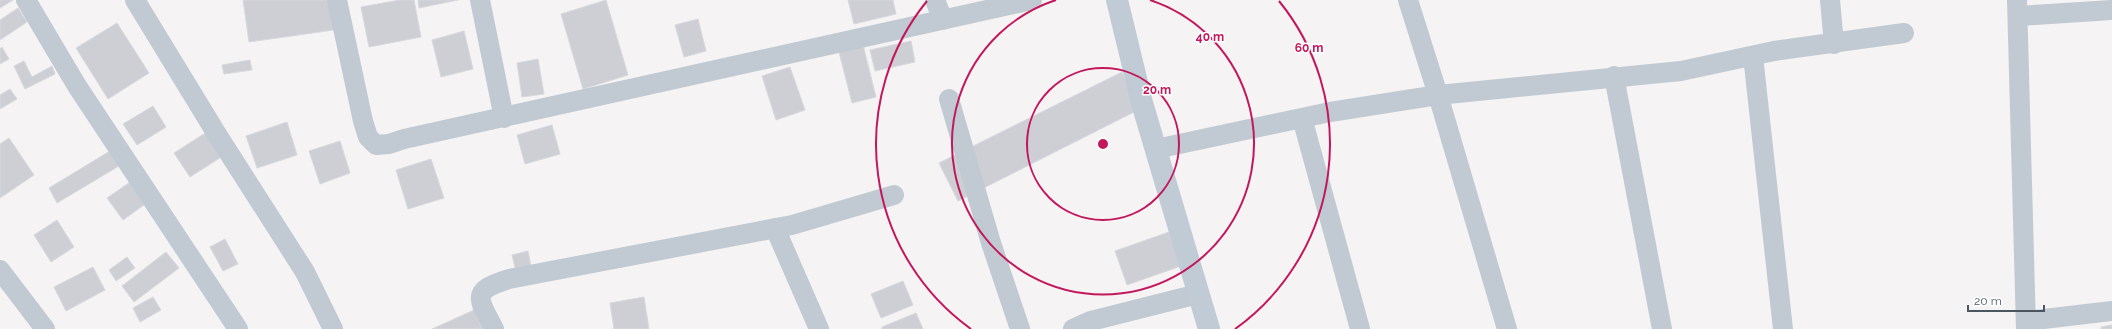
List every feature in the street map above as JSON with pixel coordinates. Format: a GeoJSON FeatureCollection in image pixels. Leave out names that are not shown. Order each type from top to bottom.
{"type":"FeatureCollection","features":[{"type":"Feature","properties":{"kind":"street"},"geometry":{"type":"LineString","coordinates":[[26,0],[77,86],[238,329]]}},
{"type":"Feature","properties":{"kind":"street"},"geometry":{"type":"LineString","coordinates":[[135,0],[218,136],[305,272],[333,329]]}},
{"type":"Feature","properties":{"kind":"street"},"geometry":{"type":"LineString","coordinates":[[337,0],[363,121],[368,137],[376,145],[389,144],[404,139],[1032,0]]}},
{"type":"Feature","properties":{"kind":"street"},"geometry":{"type":"LineString","coordinates":[[480,0],[504,118]]}},
{"type":"Feature","properties":{"kind":"street"},"geometry":{"type":"LineString","coordinates":[[935,0],[943,20]]}},
{"type":"Feature","properties":{"kind":"street"},"geometry":{"type":"LineString","coordinates":[[1117,0],[1142,103],[1209,329]]}},
{"type":"Feature","properties":{"kind":"street"},"geometry":{"type":"LineString","coordinates":[[1408,0],[1438,95],[1507,329]]}},
{"type":"Feature","properties":{"kind":"street"},"geometry":{"type":"LineString","coordinates":[[1830,0],[1834,44]]}},
{"type":"Feature","properties":{"kind":"street"},"geometry":{"type":"LineString","coordinates":[[2112,10],[2018,8],[2027,325],[2112,311]]}},
{"type":"Feature","properties":{"kind":"street"},"geometry":{"type":"LineString","coordinates":[[1156,149],[1302,118],[1438,95],[1614,76],[1681,71],[1774,51],[1834,44],[1904,33]]}},
{"type":"Feature","properties":{"kind":"street"},"geometry":{"type":"LineString","coordinates":[[1753,56],[1783,329]]}},
{"type":"Feature","properties":{"kind":"street"},"geometry":{"type":"LineString","coordinates":[[1614,76],[1662,329]]}},
{"type":"Feature","properties":{"kind":"street"},"geometry":{"type":"LineString","coordinates":[[949,99],[991,242],[1020,329]]}},
{"type":"Feature","properties":{"kind":"street"},"geometry":{"type":"LineString","coordinates":[[1302,118],[1360,329]]}},
{"type":"Feature","properties":{"kind":"street"},"geometry":{"type":"LineString","coordinates":[[494,329],[481,303],[481,295],[488,285],[509,279],[775,228],[894,195]]}},
{"type":"Feature","properties":{"kind":"street"},"geometry":{"type":"LineString","coordinates":[[775,228],[819,329]]}},
{"type":"Feature","properties":{"kind":"street"},"geometry":{"type":"LineString","coordinates":[[0,270],[45,329]]}},
{"type":"Feature","properties":{"kind":"street"},"geometry":{"type":"LineString","coordinates":[[1073,329],[1091,321],[1198,294]]}},
{"type":"Feature","properties":{"kind":"building"},"geometry":{"type":"Polygon","coordinates":[[[0,0],[13,0],[0,8],[0,0]]]}},
{"type":"Feature","properties":{"kind":"building"},"geometry":{"type":"Polygon","coordinates":[[[243,0],[337,0],[341,29],[249,42],[243,0]]]}},
{"type":"Feature","properties":{"kind":"building"},"geometry":{"type":"Polygon","coordinates":[[[400,0],[414,0],[421,37],[369,47],[361,7],[400,0]]]}},
{"type":"Feature","properties":{"kind":"building"},"geometry":{"type":"Polygon","coordinates":[[[418,0],[458,0],[419,8],[418,0]]]}},
{"type":"Feature","properties":{"kind":"building"},"geometry":{"type":"Polygon","coordinates":[[[606,0],[628,75],[583,89],[561,14],[606,0]]]}},
{"type":"Feature","properties":{"kind":"building"},"geometry":{"type":"Polygon","coordinates":[[[848,0],[893,0],[896,14],[854,24],[848,0]]]}},
{"type":"Feature","properties":{"kind":"building"},"geometry":{"type":"Polygon","coordinates":[[[18,8],[27,22],[0,40],[0,20],[18,8]]]}},
{"type":"Feature","properties":{"kind":"building"},"geometry":{"type":"Polygon","coordinates":[[[698,19],[706,51],[684,57],[675,25],[698,19]]]}},
{"type":"Feature","properties":{"kind":"building"},"geometry":{"type":"Polygon","coordinates":[[[117,23],[149,73],[108,99],[76,48],[117,23]]]}},
{"type":"Feature","properties":{"kind":"building"},"geometry":{"type":"Polygon","coordinates":[[[464,31],[473,69],[441,77],[432,40],[464,31]]]}},
{"type":"Feature","properties":{"kind":"building"},"geometry":{"type":"Polygon","coordinates":[[[911,41],[915,62],[875,71],[870,50],[911,41]]]}},
{"type":"Feature","properties":{"kind":"building"},"geometry":{"type":"Polygon","coordinates":[[[863,45],[876,97],[852,103],[839,52],[863,45]]]}},
{"type":"Feature","properties":{"kind":"building"},"geometry":{"type":"Polygon","coordinates":[[[2,47],[9,59],[0,64],[0,49],[2,47]]]}},
{"type":"Feature","properties":{"kind":"building"},"geometry":{"type":"Polygon","coordinates":[[[538,59],[544,94],[522,97],[517,63],[538,59]]]}},
{"type":"Feature","properties":{"kind":"building"},"geometry":{"type":"Polygon","coordinates":[[[250,60],[252,70],[224,74],[222,65],[250,60]]]}},
{"type":"Feature","properties":{"kind":"building"},"geometry":{"type":"Polygon","coordinates":[[[24,61],[32,77],[52,66],[55,74],[25,89],[14,66],[24,61]]]}},
{"type":"Feature","properties":{"kind":"building"},"geometry":{"type":"Polygon","coordinates":[[[790,67],[805,110],[776,120],[762,76],[790,67]]]}},
{"type":"Feature","properties":{"kind":"building"},"geometry":{"type":"Polygon","coordinates":[[[1122,72],[1140,109],[958,201],[939,163],[1122,72]]]}},
{"type":"Feature","properties":{"kind":"building"},"geometry":{"type":"Polygon","coordinates":[[[10,89],[17,99],[0,109],[0,95],[10,89]]]}},
{"type":"Feature","properties":{"kind":"building"},"geometry":{"type":"Polygon","coordinates":[[[153,106],[166,127],[137,145],[123,124],[153,106]]]}},
{"type":"Feature","properties":{"kind":"building"},"geometry":{"type":"Polygon","coordinates":[[[287,122],[297,155],[257,168],[246,136],[287,122]]]}},
{"type":"Feature","properties":{"kind":"building"},"geometry":{"type":"Polygon","coordinates":[[[552,125],[560,154],[525,164],[517,135],[552,125]]]}},
{"type":"Feature","properties":{"kind":"building"},"geometry":{"type":"Polygon","coordinates":[[[210,130],[226,154],[190,177],[174,153],[210,130]]]}},
{"type":"Feature","properties":{"kind":"building"},"geometry":{"type":"Polygon","coordinates":[[[9,138],[34,175],[0,198],[0,144],[9,138]]]}},
{"type":"Feature","properties":{"kind":"building"},"geometry":{"type":"Polygon","coordinates":[[[340,141],[350,173],[320,184],[309,151],[340,141]]]}},
{"type":"Feature","properties":{"kind":"building"},"geometry":{"type":"Polygon","coordinates":[[[115,148],[124,163],[57,203],[49,188],[115,148]]]}},
{"type":"Feature","properties":{"kind":"building"},"geometry":{"type":"Polygon","coordinates":[[[431,159],[444,198],[408,209],[396,170],[431,159]]]}},
{"type":"Feature","properties":{"kind":"building"},"geometry":{"type":"Polygon","coordinates":[[[136,178],[151,200],[123,220],[107,198],[136,178]]]}},
{"type":"Feature","properties":{"kind":"building"},"geometry":{"type":"Polygon","coordinates":[[[57,220],[74,247],[51,262],[34,235],[57,220]]]}},
{"type":"Feature","properties":{"kind":"building"},"geometry":{"type":"Polygon","coordinates":[[[1169,232],[1181,266],[1127,285],[1115,251],[1169,232]]]}},
{"type":"Feature","properties":{"kind":"building"},"geometry":{"type":"Polygon","coordinates":[[[225,239],[238,264],[223,271],[210,247],[225,239]]]}},
{"type":"Feature","properties":{"kind":"building"},"geometry":{"type":"Polygon","coordinates":[[[528,251],[534,281],[519,284],[512,255],[528,251]]]}},
{"type":"Feature","properties":{"kind":"building"},"geometry":{"type":"Polygon","coordinates":[[[166,252],[179,268],[134,302],[122,286],[166,252]]]}},
{"type":"Feature","properties":{"kind":"building"},"geometry":{"type":"Polygon","coordinates":[[[127,257],[135,268],[116,281],[109,270],[127,257]]]}},
{"type":"Feature","properties":{"kind":"building"},"geometry":{"type":"Polygon","coordinates":[[[93,267],[105,290],[66,311],[54,287],[93,267]]]}},
{"type":"Feature","properties":{"kind":"building"},"geometry":{"type":"Polygon","coordinates":[[[903,281],[913,305],[881,318],[871,294],[903,281]]]}},
{"type":"Feature","properties":{"kind":"building"},"geometry":{"type":"Polygon","coordinates":[[[153,297],[161,310],[140,322],[133,308],[153,297]]]}},
{"type":"Feature","properties":{"kind":"building"},"geometry":{"type":"Polygon","coordinates":[[[644,297],[649,329],[614,329],[610,303],[644,297]]]}},
{"type":"Feature","properties":{"kind":"building"},"geometry":{"type":"Polygon","coordinates":[[[474,310],[482,329],[432,329],[474,310]]]}},
{"type":"Feature","properties":{"kind":"building"},"geometry":{"type":"Polygon","coordinates":[[[916,313],[923,329],[882,329],[882,327],[916,313]]]}},
{"type":"Feature","properties":{"kind":"building"},"geometry":{"type":"Polygon","coordinates":[[[2112,325],[2112,329],[2101,329],[2101,327],[2112,325]]]}}]}
